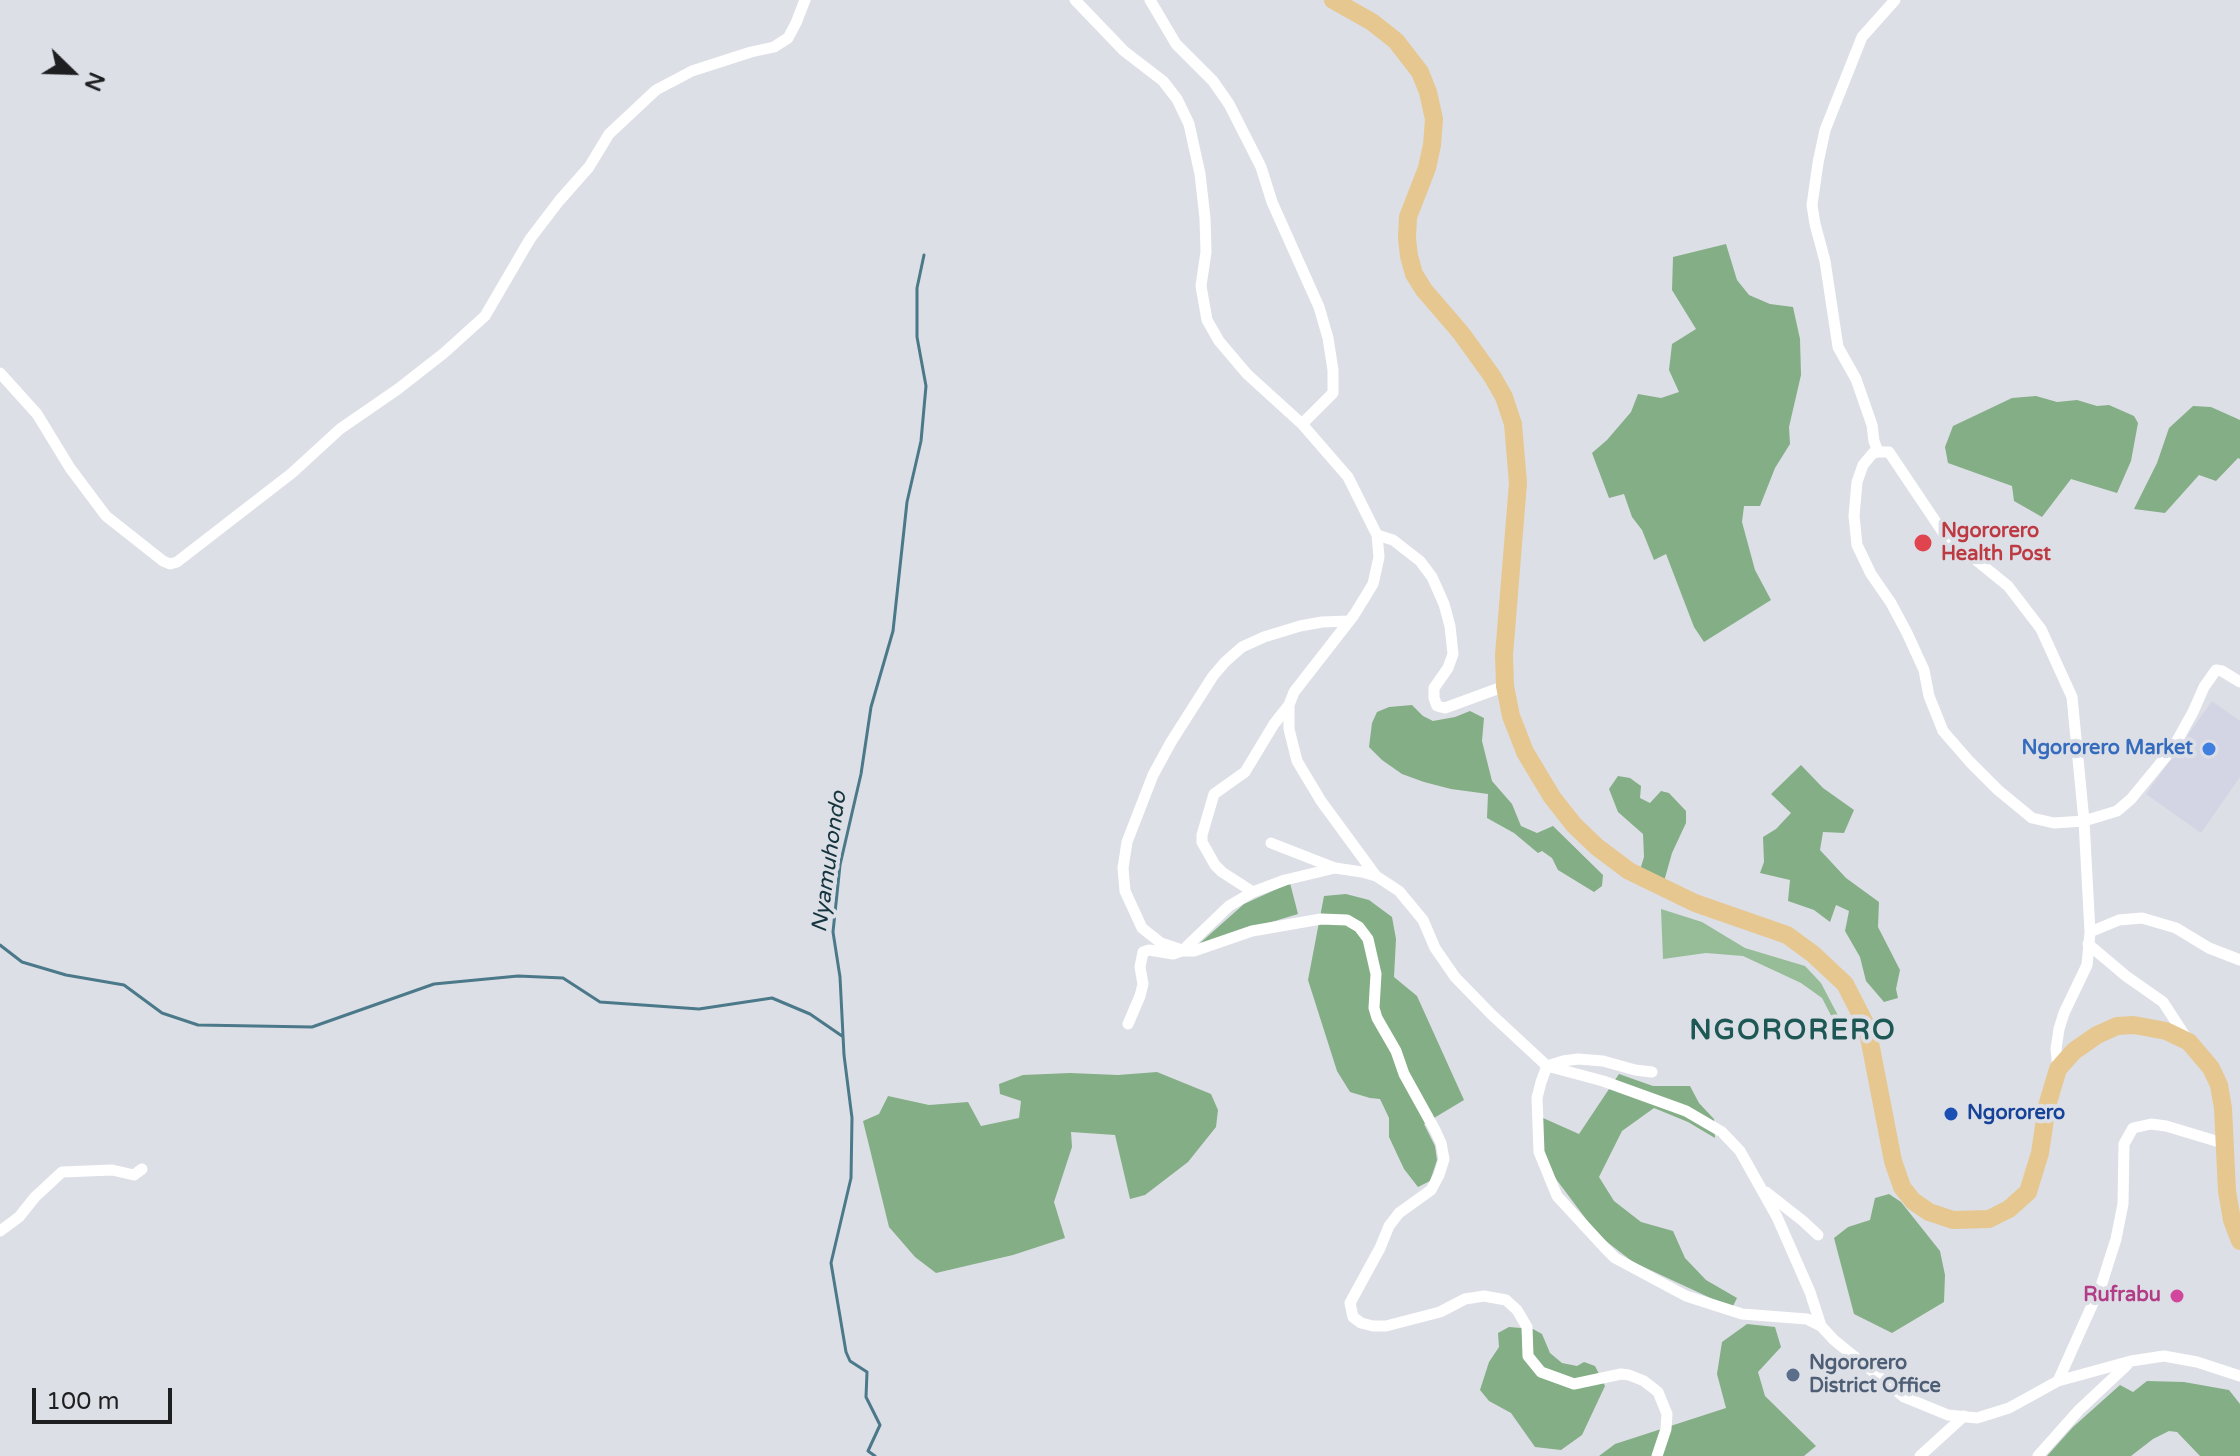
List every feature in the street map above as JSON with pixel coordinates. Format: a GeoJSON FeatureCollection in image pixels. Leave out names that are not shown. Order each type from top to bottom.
{"type":"FeatureCollection","features":[{"type":"Feature","properties":{"kind":"main road"},"geometry":{"type":"LineString","coordinates":[[1333,0],[1372,22],[1396,41],[1420,72],[1428,92],[1434,119],[1432,145],[1427,168],[1408,217],[1409,256],[1414,274],[1424,290],[1492,376],[1504,397],[1513,424],[1518,483],[1504,655],[1505,686],[1511,716],[1525,752],[1552,797],[1574,825],[1629,871],[1695,903],[1787,935],[1845,984],[1867,1027],[1893,1161],[1902,1187],[1913,1201],[1929,1212],[1953,1220],[1989,1219],[2009,1209],[2028,1192],[2040,1153],[2047,1106],[2058,1069],[2074,1051],[2097,1035],[2117,1026],[2134,1025],[2166,1031],[2189,1042],[2211,1068],[2219,1085],[2229,1205],[2240,1241]]}},
{"type":"Feature","properties":{"kind":"street"},"geometry":{"type":"LineString","coordinates":[[0,373],[37,414],[70,468],[106,516],[163,561],[170,564],[177,562],[292,473],[340,429],[444,353],[485,316],[530,239],[589,167],[609,134],[656,90],[692,71],[774,47],[788,38],[805,0]]}},
{"type":"Feature","properties":{"kind":"street"},"geometry":{"type":"LineString","coordinates":[[1075,0],[1124,51],[1163,81],[1177,99],[1189,124],[1200,174],[1206,252],[1201,286],[1207,320],[1219,341],[1247,374],[1302,424],[1348,477],[1377,535],[1379,557],[1373,584],[1349,621],[1294,692],[1289,705],[1245,772],[1214,794],[1202,842],[1222,872],[1253,892]]}},
{"type":"Feature","properties":{"kind":"street"},"geometry":{"type":"LineString","coordinates":[[1150,0],[1176,44],[1213,81],[1229,104],[1261,167],[1272,202],[1319,307],[1328,338],[1333,393],[1302,424]]}},
{"type":"Feature","properties":{"kind":"street"},"geometry":{"type":"LineString","coordinates":[[1878,452],[1856,379],[1838,347],[1825,261],[1812,205],[1825,130],[1854,54],[1862,37],[1895,0]]}},
{"type":"Feature","properties":{"kind":"street"},"geometry":{"type":"LineString","coordinates":[[2058,1069],[2056,1049],[2059,1029],[2087,965],[2089,938],[2084,821],[2072,697],[2041,629],[2008,586],[1944,534],[1889,452],[1873,453],[1863,465],[1857,482],[1854,516],[1857,545],[1907,633],[1924,670],[1929,696],[1943,731],[1998,790],[2032,818],[2054,823],[2084,821],[2117,811],[2131,799],[2173,748],[2216,670],[2240,682]]}},
{"type":"Feature","properties":{"kind":"street"},"geometry":{"type":"LineString","coordinates":[[1377,535],[1393,540],[1420,561],[1432,577],[1444,604],[1453,654],[1448,668],[1434,688],[1437,706],[1445,708],[1505,686]]}},
{"type":"Feature","properties":{"kind":"street"},"geometry":{"type":"LineString","coordinates":[[1182,951],[1161,943],[1142,928],[1125,891],[1123,868],[1127,842],[1153,775],[1213,676],[1242,647],[1300,626],[1349,621]]}},
{"type":"Feature","properties":{"kind":"street"},"geometry":{"type":"LineString","coordinates":[[1289,705],[1289,729],[1297,761],[1321,801],[1376,876]]}},
{"type":"Feature","properties":{"kind":"street"},"geometry":{"type":"LineString","coordinates":[[1271,843],[1335,868],[1376,876],[1399,891],[1423,920],[1435,948],[1455,977],[1547,1066],[1603,1081],[1686,1111],[1722,1132],[1740,1151],[1777,1217],[1810,1292],[1821,1326]]}},
{"type":"Feature","properties":{"kind":"street"},"geometry":{"type":"LineString","coordinates":[[1182,951],[1229,906],[1253,892],[1285,880],[1335,868]]}},
{"type":"Feature","properties":{"kind":"street"},"geometry":{"type":"LineString","coordinates":[[2089,938],[2119,920],[2142,918],[2176,928],[2209,948],[2240,960]]}},
{"type":"Feature","properties":{"kind":"street"},"geometry":{"type":"LineString","coordinates":[[1128,1024],[1143,984],[1140,967],[1143,952],[1173,954],[1203,949],[1252,931],[1321,919],[1347,920],[1359,927],[1368,939],[1376,974],[1374,1008],[1377,1018],[1435,1130],[1444,1159],[1431,1190],[1399,1213],[1389,1226],[1350,1303],[1353,1317],[1361,1323],[1386,1326],[1440,1312],[1465,1299],[1484,1296],[1506,1300],[1517,1310],[1527,1327],[1528,1356],[1541,1372],[1574,1384],[1629,1375],[1644,1381],[1658,1392],[1667,1414],[1666,1429],[1657,1456]]}},
{"type":"Feature","properties":{"kind":"street"},"geometry":{"type":"LineString","coordinates":[[2089,938],[2126,976],[2163,1002],[2189,1042]]}},
{"type":"Feature","properties":{"kind":"street"},"geometry":{"type":"LineString","coordinates":[[1547,1066],[1578,1059],[1652,1072]]}},
{"type":"Feature","properties":{"kind":"street"},"geometry":{"type":"LineString","coordinates":[[1547,1066],[1537,1098],[1539,1152],[1557,1196],[1615,1258],[1686,1296],[1742,1314],[1807,1319],[1821,1326],[1904,1397],[1948,1415],[1977,1418],[2009,1408],[2058,1381],[2131,1361],[2164,1356],[2197,1362],[2240,1376]]}},
{"type":"Feature","properties":{"kind":"street"},"geometry":{"type":"LineString","coordinates":[[2058,1381],[2102,1283],[2116,1239],[2123,1204],[2124,1144],[2133,1128],[2151,1124],[2166,1126],[2226,1144]]}},
{"type":"Feature","properties":{"kind":"street"},"geometry":{"type":"LineString","coordinates":[[0,1231],[19,1217],[62,1172],[112,1170],[134,1175],[142,1169]]}},
{"type":"Feature","properties":{"kind":"street"},"geometry":{"type":"LineString","coordinates":[[1762,1189],[1818,1235]]}},
{"type":"Feature","properties":{"kind":"street"},"geometry":{"type":"LineString","coordinates":[[2038,1456],[2079,1410],[2131,1361]]}},
{"type":"Feature","properties":{"kind":"street"},"geometry":{"type":"LineString","coordinates":[[1920,1456],[1964,1416]]}},
{"type":"Feature","properties":{"kind":"shaded area","name":"Ngororero Market"},"geometry":{"type":"Polygon","coordinates":[[[2212,701],[2240,721],[2240,777],[2201,833],[2146,794],[2212,701]]]}},
{"type":"Feature","properties":{"kind":"green space"},"geometry":{"type":"Polygon","coordinates":[[[1726,244],[1737,280],[1749,295],[1770,304],[1793,307],[1800,339],[1801,375],[1789,427],[1790,444],[1775,468],[1760,506],[1744,506],[1742,522],[1755,570],[1771,600],[1704,642],[1694,627],[1666,554],[1654,560],[1624,494],[1609,498],[1592,453],[1631,412],[1638,394],[1661,398],[1679,392],[1669,370],[1672,344],[1696,329],[1672,290],[1673,257],[1726,244]]]}},
{"type":"Feature","properties":{"kind":"green space"},"geometry":{"type":"Polygon","coordinates":[[[2036,396],[2057,402],[2077,400],[2097,406],[2109,405],[2134,416],[2138,423],[2131,461],[2117,493],[2071,479],[2042,517],[2014,501],[2012,486],[1948,463],[1945,447],[1953,426],[2012,398],[2036,396]]]}},
{"type":"Feature","properties":{"kind":"green space"},"geometry":{"type":"Polygon","coordinates":[[[2193,406],[2211,407],[2240,420],[2240,459],[2216,481],[2199,475],[2165,513],[2134,509],[2157,463],[2169,428],[2193,406]]]}},
{"type":"Feature","properties":{"kind":"green space"},"geometry":{"type":"Polygon","coordinates":[[[1412,705],[1433,721],[1470,711],[1484,718],[1482,741],[1492,781],[1512,804],[1521,826],[1537,833],[1553,826],[1603,875],[1602,886],[1594,892],[1558,870],[1552,858],[1542,851],[1538,853],[1514,833],[1487,818],[1488,794],[1424,782],[1402,774],[1382,760],[1369,747],[1372,723],[1377,712],[1389,707],[1412,705]]]}},
{"type":"Feature","properties":{"kind":"green space"},"geometry":{"type":"Polygon","coordinates":[[[1801,765],[1823,788],[1854,810],[1844,833],[1823,832],[1820,850],[1846,878],[1879,902],[1878,927],[1900,970],[1896,989],[1898,998],[1884,1002],[1866,981],[1860,957],[1845,931],[1849,911],[1836,905],[1830,922],[1814,910],[1788,901],[1790,880],[1760,873],[1764,862],[1763,837],[1791,813],[1771,794],[1801,765]]]}},
{"type":"Feature","properties":{"kind":"green space"},"geometry":{"type":"Polygon","coordinates":[[[1618,776],[1630,778],[1641,786],[1640,798],[1650,803],[1661,791],[1669,793],[1686,811],[1686,823],[1672,853],[1663,885],[1640,870],[1644,857],[1643,834],[1618,812],[1609,789],[1618,776]]]}},
{"type":"Feature","properties":{"kind":"green space"},"geometry":{"type":"Polygon","coordinates":[[[1290,883],[1298,914],[1199,944],[1244,904],[1290,883]]]}},
{"type":"Feature","properties":{"kind":"green space"},"geometry":{"type":"Polygon","coordinates":[[[1346,894],[1369,900],[1392,917],[1396,939],[1394,977],[1417,996],[1464,1100],[1424,1124],[1435,1146],[1437,1160],[1430,1181],[1418,1187],[1404,1169],[1389,1137],[1389,1118],[1380,1099],[1350,1092],[1337,1071],[1308,980],[1324,896],[1346,894]]]}},
{"type":"Feature","properties":{"kind":"green space"},"geometry":{"type":"Polygon","coordinates":[[[1661,909],[1702,922],[1745,948],[1805,966],[1821,983],[1844,1027],[1839,1031],[1822,998],[1801,983],[1743,956],[1706,953],[1663,959],[1661,909]]]}},
{"type":"Feature","properties":{"kind":"green space"},"geometry":{"type":"Polygon","coordinates":[[[1157,1072],[1211,1094],[1218,1110],[1216,1127],[1188,1162],[1145,1195],[1130,1199],[1115,1135],[1071,1132],[1072,1147],[1054,1202],[1065,1238],[1013,1255],[936,1273],[915,1257],[889,1227],[863,1121],[879,1114],[888,1096],[929,1105],[968,1102],[981,1126],[1019,1118],[1021,1101],[1000,1094],[999,1084],[1023,1075],[1157,1072]]]}},
{"type":"Feature","properties":{"kind":"green space"},"geometry":{"type":"Polygon","coordinates":[[[1619,1074],[1653,1086],[1690,1086],[1699,1103],[1714,1119],[1715,1138],[1688,1122],[1654,1108],[1622,1131],[1599,1177],[1614,1201],[1641,1222],[1673,1231],[1685,1258],[1706,1280],[1737,1298],[1732,1308],[1633,1262],[1598,1235],[1553,1175],[1543,1151],[1543,1118],[1579,1134],[1619,1074]]]}},
{"type":"Feature","properties":{"kind":"green space"},"geometry":{"type":"Polygon","coordinates":[[[1889,1194],[1901,1202],[1940,1251],[1945,1275],[1944,1302],[1892,1333],[1854,1314],[1834,1238],[1848,1227],[1870,1220],[1875,1198],[1889,1194]]]}},
{"type":"Feature","properties":{"kind":"green space"},"geometry":{"type":"Polygon","coordinates":[[[1747,1324],[1775,1327],[1781,1347],[1758,1372],[1765,1396],[1816,1446],[1804,1456],[1599,1456],[1615,1444],[1726,1408],[1717,1374],[1722,1342],[1747,1324]]]}},
{"type":"Feature","properties":{"kind":"green space"},"geometry":{"type":"Polygon","coordinates":[[[1509,1327],[1533,1329],[1542,1334],[1550,1353],[1562,1363],[1577,1366],[1584,1362],[1595,1366],[1605,1386],[1582,1435],[1561,1450],[1535,1447],[1511,1413],[1489,1401],[1480,1390],[1489,1362],[1499,1347],[1498,1333],[1509,1327]]]}},
{"type":"Feature","properties":{"kind":"green space"},"geometry":{"type":"Polygon","coordinates":[[[2147,1381],[2184,1382],[2229,1390],[2240,1404],[2240,1456],[2200,1456],[2177,1432],[2169,1431],[2131,1456],[2047,1456],[2073,1427],[2120,1385],[2133,1392],[2147,1381]]]}},
{"type":"Feature","properties":{"kind":"waterway","name":"Nyamuhondo"},"geometry":{"type":"LineString","coordinates":[[875,1456],[868,1451],[880,1425],[866,1397],[867,1372],[850,1361],[846,1352],[831,1263],[851,1178],[852,1118],[833,932],[840,865],[861,774],[871,707],[893,631],[907,502],[921,441],[926,386],[917,337],[917,288],[924,255]]}},
{"type":"Feature","properties":{"kind":"waterway"},"geometry":{"type":"LineString","coordinates":[[0,945],[22,962],[66,975],[124,985],[162,1013],[198,1025],[312,1027],[434,984],[518,976],[563,978],[600,1002],[699,1009],[772,998],[810,1014],[842,1036]]}},
{"type":"Feature","properties":{"kind":"place","name":"Ngororero Health Post"},"geometry":{"type":"Point","coordinates":[1923,543]}},
{"type":"Feature","properties":{"kind":"place","name":"Ngororero Market"},"geometry":{"type":"Point","coordinates":[2209,749]}},
{"type":"Feature","properties":{"kind":"place","name":"Ngororero"},"geometry":{"type":"Point","coordinates":[1951,1114]}},
{"type":"Feature","properties":{"kind":"place","name":"Rufrabu"},"geometry":{"type":"Point","coordinates":[2177,1296]}},
{"type":"Feature","properties":{"kind":"place","name":"Ngororero District Office"},"geometry":{"type":"Point","coordinates":[1793,1375]}},
{"type":"Feature","properties":{"kind":"district","name":"NGORORERO"},"geometry":{"type":"Point","coordinates":[1793,1032]}}]}
